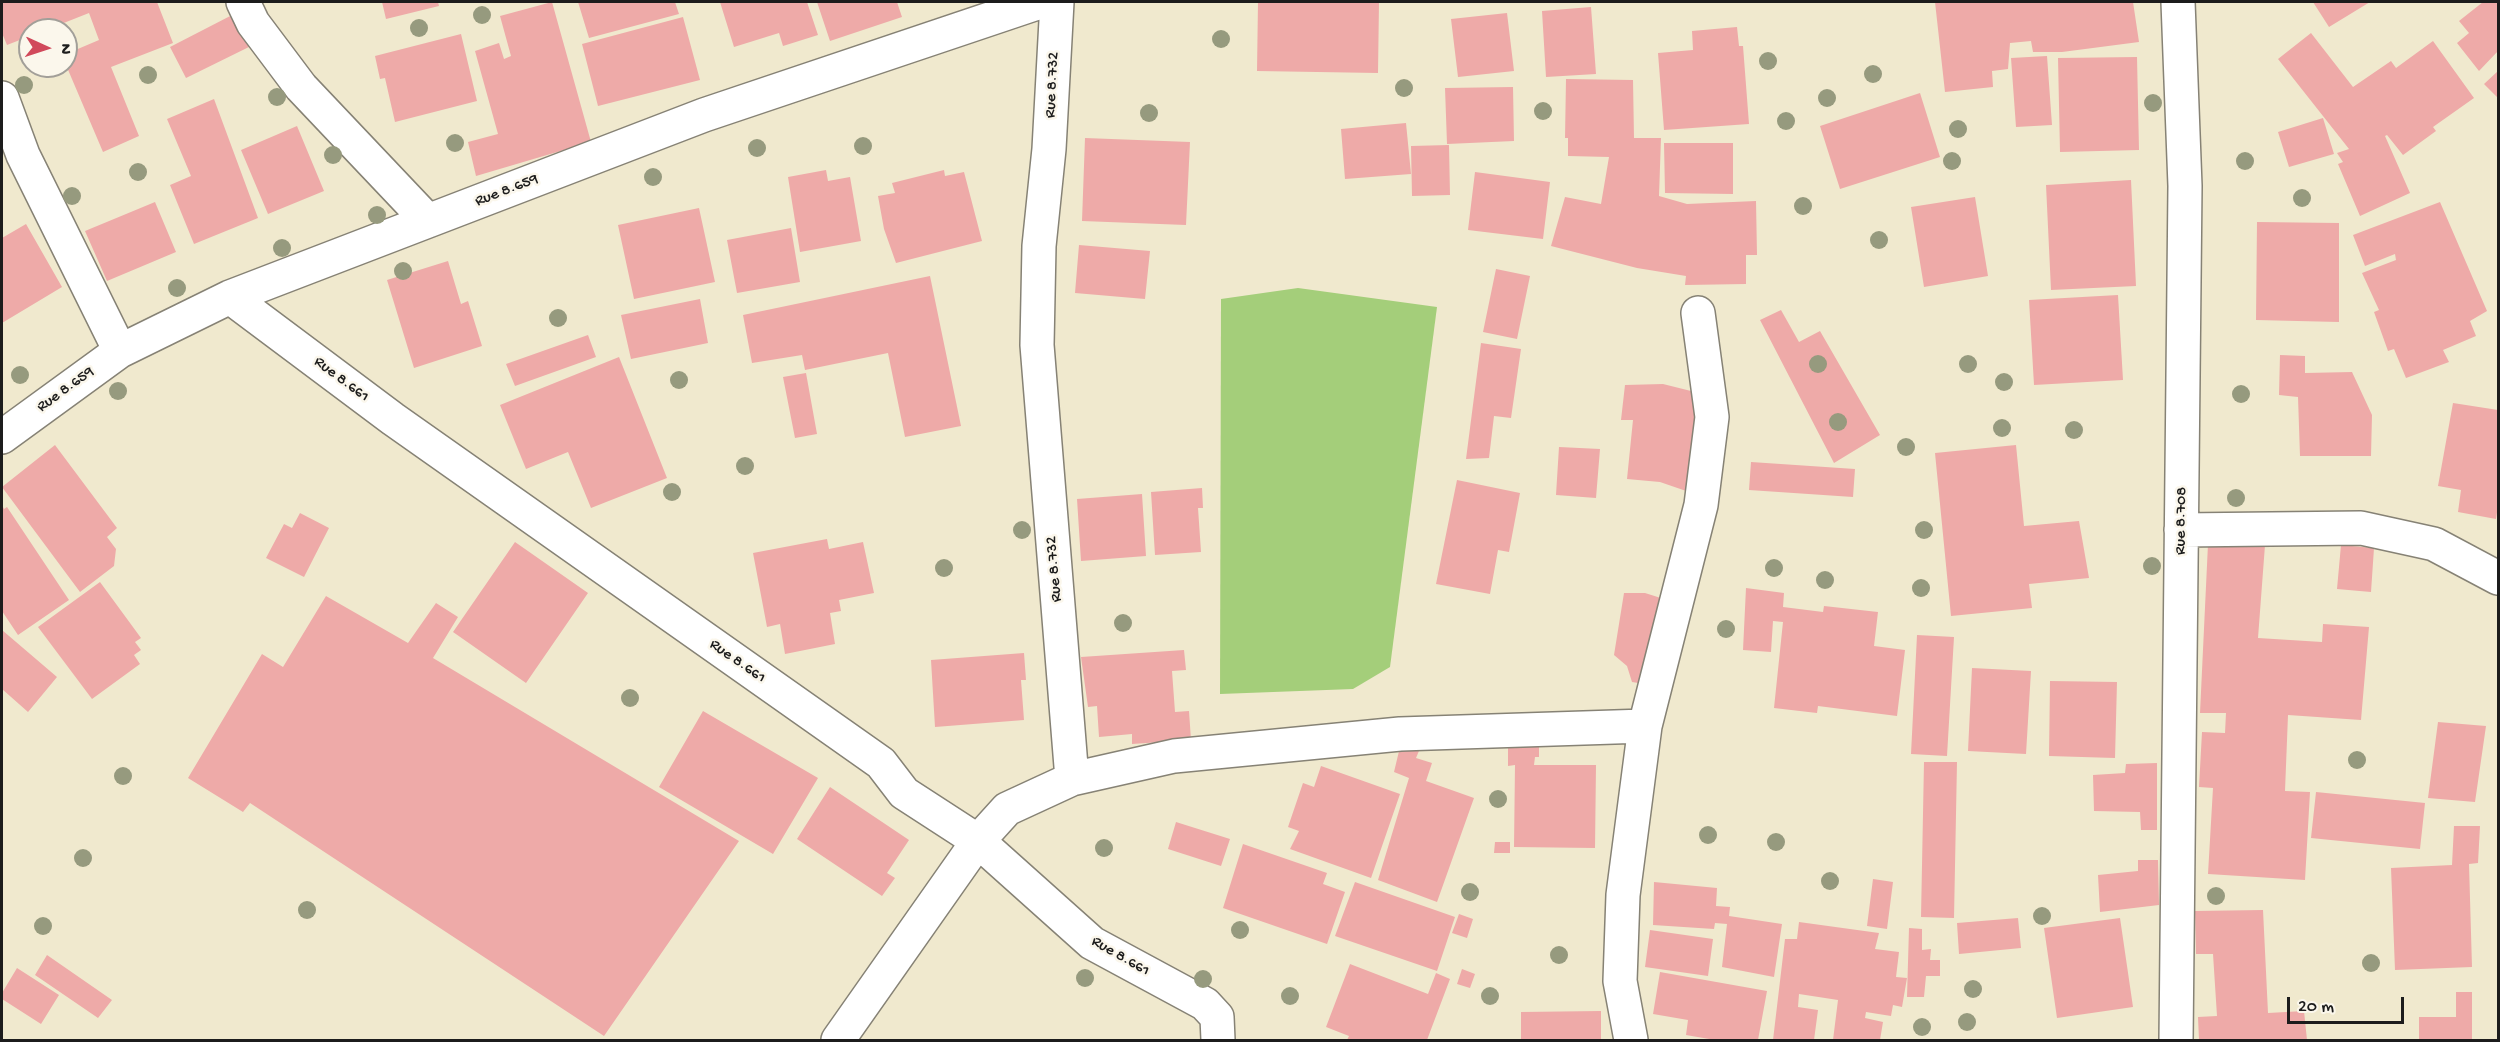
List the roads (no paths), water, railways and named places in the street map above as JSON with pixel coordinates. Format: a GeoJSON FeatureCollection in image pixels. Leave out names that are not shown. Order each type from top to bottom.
{"type":"FeatureCollection","features":[{"type":"Feature","properties":{"kind":"street"},"geometry":{"type":"LineString","coordinates":[[243,2],[253,23],[301,87],[428,221]]}},
{"type":"Feature","properties":{"kind":"street","name":"Rue 8.659"},"geometry":{"type":"LineString","coordinates":[[2,437],[120,351],[230,297],[704,115],[1040,2]]}},
{"type":"Feature","properties":{"kind":"street","name":"Rue 8.732"},"geometry":{"type":"LineString","coordinates":[[1040,2],[1049,149],[1039,246],[1037,345],[1072,779]]}},
{"type":"Feature","properties":{"kind":"street","name":"Rue 8.708"},"geometry":{"type":"LineString","coordinates":[[2176,1041],[2185,186],[2178,2]]}},
{"type":"Feature","properties":{"kind":"street"},"geometry":{"type":"LineString","coordinates":[[2,98],[23,155],[120,351]]}},
{"type":"Feature","properties":{"kind":"street","name":"Rue 8.661"},"geometry":{"type":"LineString","coordinates":[[230,297],[393,419],[881,763],[904,793],[978,841],[1092,943],[1205,1004],[1217,1017],[1218,1041]]}},
{"type":"Feature","properties":{"kind":"street"},"geometry":{"type":"LineString","coordinates":[[1631,1041],[1620,981],[1623,895],[1645,726],[1701,505],[1712,417],[1698,313]]}},
{"type":"Feature","properties":{"kind":"street"},"geometry":{"type":"LineString","coordinates":[[2181,530],[2361,528],[2434,544],[2499,578]]}},
{"type":"Feature","properties":{"kind":"street"},"geometry":{"type":"LineString","coordinates":[[838,1041],[978,841],[1007,809],[1072,779],[1174,756],[1400,734],[1645,726]]}}]}
